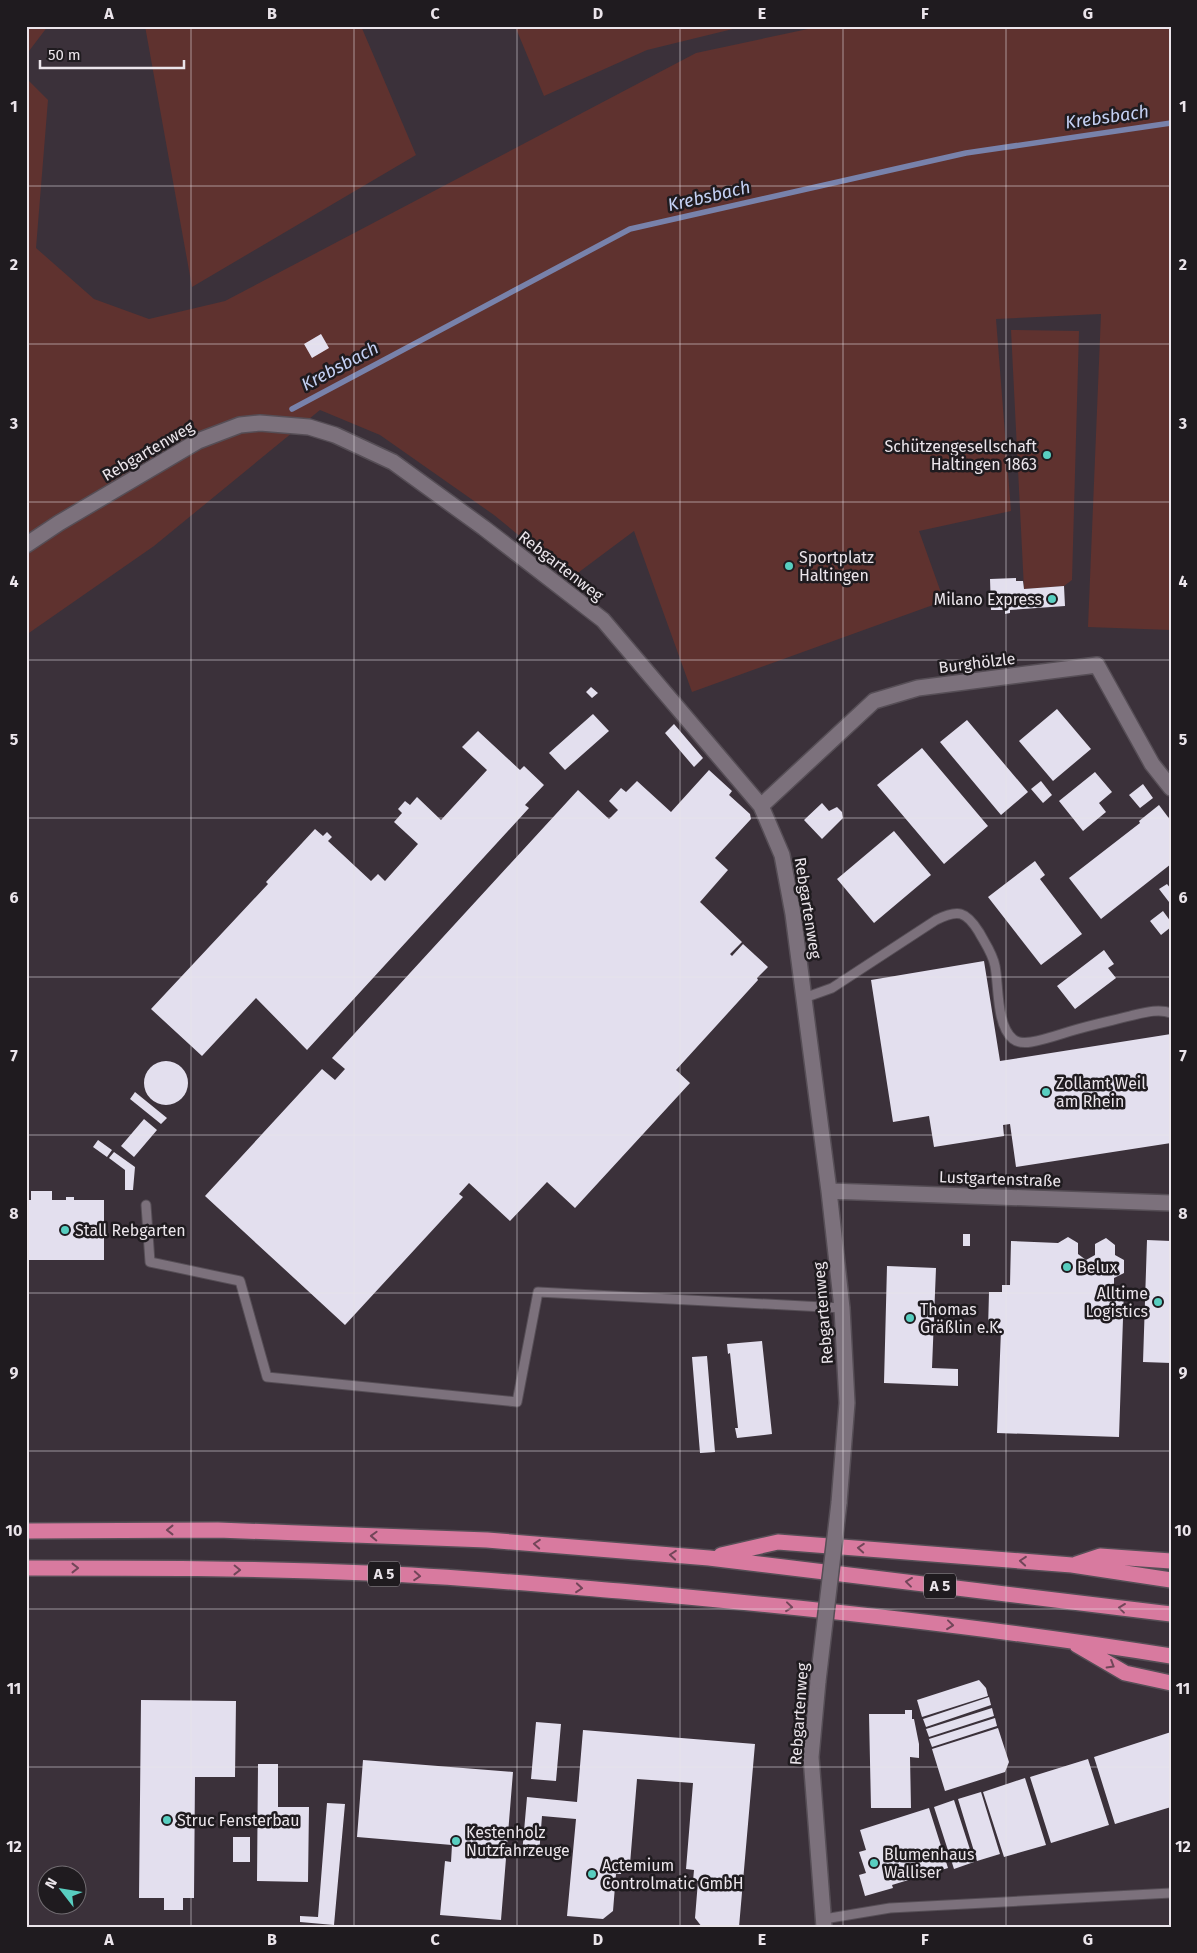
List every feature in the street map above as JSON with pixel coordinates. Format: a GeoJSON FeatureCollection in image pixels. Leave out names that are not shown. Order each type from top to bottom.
{"type":"FeatureCollection","features":[{"type":"Feature","properties":{"kind":"highway","name":"A 5"},"geometry":{"type":"LineString","coordinates":[[26,1532],[218,1530],[487,1540],[709,1558],[1171,1614]]}},
{"type":"Feature","properties":{"kind":"highway"},"geometry":{"type":"LineString","coordinates":[[709,1558],[778,1542],[1072,1565],[1171,1580]]}},
{"type":"Feature","properties":{"kind":"highway"},"geometry":{"type":"LineString","coordinates":[[1072,1565],[1100,1556],[1171,1561]]}},
{"type":"Feature","properties":{"kind":"highway","name":"A 5"},"geometry":{"type":"LineString","coordinates":[[26,1568],[144,1568],[387,1574],[740,1601],[994,1629],[1171,1656]]}},
{"type":"Feature","properties":{"kind":"highway"},"geometry":{"type":"LineString","coordinates":[[1069,1640],[1124,1673],[1171,1683]]}},
{"type":"Feature","properties":{"kind":"street","name":"Rebgartenweg"},"geometry":{"type":"LineString","coordinates":[[26,545],[59,523],[198,441],[240,425],[266,423],[309,427],[336,435],[393,462],[484,528],[602,620],[761,806],[782,855],[793,914],[829,1191],[842,1308],[847,1403],[839,1503],[811,1757],[824,1923]]}},
{"type":"Feature","properties":{"kind":"street","name":"Burghölzle"},"geometry":{"type":"LineString","coordinates":[[761,806],[874,701],[918,688],[1097,665],[1152,764],[1171,788]]}},
{"type":"Feature","properties":{"kind":"street","name":"Lustgartenstraße"},"geometry":{"type":"LineString","coordinates":[[829,1191],[1171,1203]]}},
{"type":"Feature","properties":{"kind":"lane"},"geometry":{"type":"LineString","coordinates":[[804,998],[832,988],[936,920],[957,912],[966,915],[973,922],[989,949],[995,965],[1001,1014],[1006,1029],[1012,1038],[1019,1042],[1030,1042],[1146,1013],[1164,1010],[1171,1013]]}},
{"type":"Feature","properties":{"kind":"lane"},"geometry":{"type":"LineString","coordinates":[[146,1205],[150,1262],[240,1281],[267,1377],[517,1402],[538,1292],[842,1308]]}},
{"type":"Feature","properties":{"kind":"lane"},"geometry":{"type":"LineString","coordinates":[[824,1923],[890,1908],[1171,1893]]}},
{"type":"Feature","properties":{"kind":"shaded area"},"geometry":{"type":"Polygon","coordinates":[[[26,26],[48,26],[26,55],[26,26]]]}},
{"type":"Feature","properties":{"kind":"shaded area"},"geometry":{"type":"Polygon","coordinates":[[[145,26],[361,26],[416,155],[192,287],[145,26]]]}},
{"type":"Feature","properties":{"kind":"shaded area"},"geometry":{"type":"Polygon","coordinates":[[[515,26],[745,26],[647,50],[544,96],[515,26]]]}},
{"type":"Feature","properties":{"kind":"shaded area"},"geometry":{"type":"Polygon","coordinates":[[[822,26],[1171,26],[1171,630],[1088,627],[1101,314],[996,319],[1011,511],[919,531],[944,601],[692,692],[634,531],[571,578],[494,515],[380,435],[320,410],[154,546],[26,635],[26,82],[29,81],[48,100],[36,248],[94,299],[149,319],[225,301],[696,53],[822,26]]]}},
{"type":"Feature","properties":{"kind":"shaded area","name":"Schützengesellschaft Haltingen 1863"},"geometry":{"type":"Polygon","coordinates":[[[1011,330],[1079,331],[1072,580],[1064,586],[1024,589],[1011,330]]]}},
{"type":"Feature","properties":{"kind":"building"},"geometry":{"type":"Polygon","coordinates":[[[321,334],[329,348],[312,358],[304,344],[321,334]]]}},
{"type":"Feature","properties":{"kind":"building"},"geometry":{"type":"Polygon","coordinates":[[[1016,578],[1016,581],[1023,581],[1024,589],[1064,586],[1065,606],[1010,610],[1010,613],[1005,614],[1005,610],[991,610],[990,579],[1016,578]]]}},
{"type":"Feature","properties":{"kind":"building"},"geometry":{"type":"Polygon","coordinates":[[[591,687],[598,693],[592,698],[586,692],[591,687]]]}},
{"type":"Feature","properties":{"kind":"building"},"geometry":{"type":"Polygon","coordinates":[[[1057,709],[1091,749],[1053,781],[1019,741],[1057,709]]]}},
{"type":"Feature","properties":{"kind":"building"},"geometry":{"type":"Polygon","coordinates":[[[593,714],[609,731],[565,770],[549,753],[593,714]]]}},
{"type":"Feature","properties":{"kind":"building"},"geometry":{"type":"Polygon","coordinates":[[[967,720],[1028,792],[1001,815],[940,742],[967,720]]]}},
{"type":"Feature","properties":{"kind":"building"},"geometry":{"type":"Polygon","coordinates":[[[674,724],[703,758],[694,767],[665,733],[674,724]]]}},
{"type":"Feature","properties":{"kind":"building"},"geometry":{"type":"Polygon","coordinates":[[[478,731],[520,770],[524,766],[544,785],[525,805],[529,808],[307,1050],[256,998],[202,1056],[151,1009],[268,884],[266,882],[315,829],[323,836],[327,832],[332,837],[328,841],[371,881],[378,874],[385,881],[418,844],[394,822],[402,813],[398,809],[405,801],[410,805],[417,797],[441,820],[487,770],[462,747],[478,731]]]}},
{"type":"Feature","properties":{"kind":"building"},"geometry":{"type":"Polygon","coordinates":[[[922,748],[988,826],[944,864],[877,785],[922,748]]]}},
{"type":"Feature","properties":{"kind":"building"},"geometry":{"type":"Polygon","coordinates":[[[709,770],[732,791],[729,795],[750,814],[751,819],[715,858],[728,870],[700,902],[742,942],[730,954],[732,956],[743,944],[768,967],[676,1070],[690,1083],[575,1208],[547,1182],[510,1221],[469,1183],[459,1194],[463,1197],[345,1325],[205,1196],[322,1069],[335,1080],[345,1069],[332,1058],[578,790],[609,819],[618,810],[609,801],[621,788],[626,792],[637,781],[671,812],[709,770]]]}},
{"type":"Feature","properties":{"kind":"building"},"geometry":{"type":"Polygon","coordinates":[[[1095,772],[1112,792],[1099,803],[1106,812],[1083,831],[1059,801],[1095,772]]]}},
{"type":"Feature","properties":{"kind":"building"},"geometry":{"type":"Polygon","coordinates":[[[1041,781],[1052,795],[1043,803],[1031,789],[1041,781]]]}},
{"type":"Feature","properties":{"kind":"building"},"geometry":{"type":"Polygon","coordinates":[[[1143,784],[1153,798],[1140,808],[1129,795],[1143,784]]]}},
{"type":"Feature","properties":{"kind":"building"},"geometry":{"type":"Polygon","coordinates":[[[822,803],[829,811],[837,807],[842,812],[843,818],[822,839],[804,820],[822,803]]]}},
{"type":"Feature","properties":{"kind":"building"},"geometry":{"type":"Polygon","coordinates":[[[1159,805],[1171,821],[1171,864],[1101,919],[1069,878],[1140,823],[1139,821],[1159,805]]]}},
{"type":"Feature","properties":{"kind":"building"},"geometry":{"type":"Polygon","coordinates":[[[894,831],[931,875],[874,923],[837,879],[894,831]]]}},
{"type":"Feature","properties":{"kind":"building"},"geometry":{"type":"Polygon","coordinates":[[[1035,861],[1045,875],[1040,879],[1082,934],[1041,965],[988,897],[1035,861]]]}},
{"type":"Feature","properties":{"kind":"building"},"geometry":{"type":"Polygon","coordinates":[[[1167,884],[1171,889],[1169,902],[1159,889],[1167,884]]]}},
{"type":"Feature","properties":{"kind":"building"},"geometry":{"type":"Polygon","coordinates":[[[1163,911],[1171,922],[1171,927],[1161,935],[1150,921],[1163,911]]]}},
{"type":"Feature","properties":{"kind":"building"},"geometry":{"type":"Polygon","coordinates":[[[1104,950],[1114,964],[1108,968],[1116,978],[1075,1009],[1057,986],[1104,950]]]}},
{"type":"Feature","properties":{"kind":"building"},"geometry":{"type":"Polygon","coordinates":[[[984,961],[1000,1061],[1171,1034],[1171,1143],[1016,1167],[1010,1124],[1003,1125],[1004,1136],[934,1147],[929,1116],[893,1122],[871,980],[984,961]]]}},
{"type":"Feature","properties":{"kind":"building"},"geometry":{"type":"Polygon","coordinates":[[[162,1061],[170,1061],[182,1067],[188,1083],[182,1099],[170,1105],[162,1105],[150,1099],[144,1087],[144,1079],[150,1067],[162,1061]]]}},
{"type":"Feature","properties":{"kind":"building"},"geometry":{"type":"Polygon","coordinates":[[[135,1092],[167,1118],[161,1124],[130,1099],[135,1092]]]}},
{"type":"Feature","properties":{"kind":"building"},"geometry":{"type":"Polygon","coordinates":[[[144,1119],[157,1130],[134,1157],[121,1146],[144,1119]]]}},
{"type":"Feature","properties":{"kind":"building"},"geometry":{"type":"Polygon","coordinates":[[[98,1140],[112,1150],[107,1157],[93,1147],[98,1140]]]}},
{"type":"Feature","properties":{"kind":"building"},"geometry":{"type":"Polygon","coordinates":[[[114,1152],[135,1167],[133,1190],[125,1190],[125,1170],[109,1158],[114,1152]]]}},
{"type":"Feature","properties":{"kind":"building","name":"Stall Rebgarten"},"geometry":{"type":"Polygon","coordinates":[[[31,1191],[52,1191],[52,1200],[66,1200],[66,1197],[74,1197],[74,1200],[104,1200],[104,1260],[26,1260],[26,1200],[31,1200],[31,1191]]]}},
{"type":"Feature","properties":{"kind":"building"},"geometry":{"type":"Polygon","coordinates":[[[963,1234],[970,1234],[970,1246],[963,1246],[963,1234]]]}},
{"type":"Feature","properties":{"kind":"building"},"geometry":{"type":"Polygon","coordinates":[[[1068,1237],[1078,1243],[1078,1254],[1086,1260],[1095,1255],[1095,1244],[1106,1238],[1115,1245],[1115,1255],[1124,1260],[1124,1273],[1114,1278],[1114,1289],[1124,1289],[1119,1437],[997,1433],[1001,1330],[988,1330],[989,1292],[1002,1292],[1002,1285],[1010,1285],[1011,1241],[1058,1243],[1068,1237]]]}},
{"type":"Feature","properties":{"kind":"building","name":"Alltime Logistics"},"geometry":{"type":"Polygon","coordinates":[[[1147,1240],[1171,1241],[1171,1363],[1143,1362],[1147,1240]]]}},
{"type":"Feature","properties":{"kind":"building","name":"Thomas Gräßlin e.K."},"geometry":{"type":"Polygon","coordinates":[[[887,1266],[936,1268],[932,1368],[958,1369],[958,1386],[884,1383],[887,1266]]]}},
{"type":"Feature","properties":{"kind":"building"},"geometry":{"type":"Polygon","coordinates":[[[762,1341],[772,1434],[737,1438],[735,1428],[738,1428],[730,1353],[728,1354],[727,1344],[762,1341]]]}},
{"type":"Feature","properties":{"kind":"building"},"geometry":{"type":"Polygon","coordinates":[[[707,1356],[715,1452],[700,1453],[692,1357],[707,1356]]]}},
{"type":"Feature","properties":{"kind":"building"},"geometry":{"type":"Polygon","coordinates":[[[979,1680],[986,1688],[988,1696],[922,1717],[917,1700],[979,1680]]]}},
{"type":"Feature","properties":{"kind":"building"},"geometry":{"type":"Polygon","coordinates":[[[989,1697],[991,1705],[926,1727],[923,1719],[989,1697]]]}},
{"type":"Feature","properties":{"kind":"building","name":"Struc Fensterbau"},"geometry":{"type":"Polygon","coordinates":[[[141,1700],[236,1701],[235,1777],[195,1777],[194,1898],[183,1898],[183,1910],[164,1910],[164,1898],[139,1898],[141,1700]]]}},
{"type":"Feature","properties":{"kind":"building"},"geometry":{"type":"Polygon","coordinates":[[[992,1708],[994,1716],[929,1737],[926,1729],[992,1708]]]}},
{"type":"Feature","properties":{"kind":"building"},"geometry":{"type":"Polygon","coordinates":[[[905,1710],[912,1710],[912,1719],[914,1719],[919,1744],[919,1758],[910,1757],[911,1808],[871,1808],[869,1714],[905,1714],[905,1710]]]}},
{"type":"Feature","properties":{"kind":"building"},"geometry":{"type":"Polygon","coordinates":[[[995,1718],[997,1726],[932,1747],[929,1739],[995,1718]]]}},
{"type":"Feature","properties":{"kind":"building"},"geometry":{"type":"Polygon","coordinates":[[[536,1722],[561,1724],[556,1781],[531,1779],[536,1722]]]}},
{"type":"Feature","properties":{"kind":"building"},"geometry":{"type":"Polygon","coordinates":[[[998,1728],[1009,1762],[1005,1772],[945,1791],[932,1749],[998,1728]]]}},
{"type":"Feature","properties":{"kind":"building"},"geometry":{"type":"Polygon","coordinates":[[[583,1730],[755,1744],[739,1927],[702,1927],[695,1918],[698,1881],[693,1881],[694,1870],[686,1869],[693,1783],[637,1779],[630,1864],[622,1863],[621,1874],[616,1874],[613,1911],[603,1919],[567,1916],[576,1819],[542,1816],[539,1855],[522,1854],[527,1797],[577,1802],[583,1730]]]}},
{"type":"Feature","properties":{"kind":"building"},"geometry":{"type":"Polygon","coordinates":[[[1171,1732],[1171,1807],[1115,1824],[1094,1757],[1171,1732]]]}},
{"type":"Feature","properties":{"kind":"building"},"geometry":{"type":"Polygon","coordinates":[[[1088,1759],[1109,1825],[1051,1843],[1030,1777],[1088,1759]]]}},
{"type":"Feature","properties":{"kind":"building","name":"Kestenholz Nutzfahrzeuge"},"geometry":{"type":"Polygon","coordinates":[[[363,1760],[513,1772],[501,1920],[440,1915],[445,1861],[451,1862],[452,1845],[357,1837],[363,1760]]]}},
{"type":"Feature","properties":{"kind":"building"},"geometry":{"type":"Polygon","coordinates":[[[258,1764],[278,1764],[278,1807],[309,1807],[308,1882],[257,1881],[258,1764]]]}},
{"type":"Feature","properties":{"kind":"building"},"geometry":{"type":"Polygon","coordinates":[[[1025,1778],[1046,1845],[1004,1857],[983,1792],[1025,1778]]]}},
{"type":"Feature","properties":{"kind":"building"},"geometry":{"type":"Polygon","coordinates":[[[981,1792],[1000,1854],[977,1861],[958,1799],[981,1792]]]}},
{"type":"Feature","properties":{"kind":"building"},"geometry":{"type":"Polygon","coordinates":[[[954,1800],[974,1862],[954,1869],[934,1807],[954,1800]]]}},
{"type":"Feature","properties":{"kind":"building"},"geometry":{"type":"Polygon","coordinates":[[[327,1803],[345,1804],[334,1925],[300,1922],[300,1916],[318,1917],[327,1803]]]}},
{"type":"Feature","properties":{"kind":"building"},"geometry":{"type":"Polygon","coordinates":[[[929,1808],[948,1868],[892,1885],[893,1888],[865,1896],[859,1875],[866,1873],[859,1852],[866,1850],[860,1830],[929,1808]]]}},
{"type":"Feature","properties":{"kind":"building"},"geometry":{"type":"Polygon","coordinates":[[[233,1837],[250,1837],[250,1862],[233,1862],[233,1837]]]}},
{"type":"Feature","properties":{"kind":"waterway","name":"Krebsbach"},"geometry":{"type":"LineString","coordinates":[[292,409],[630,229],[966,153],[1171,123]]}},
{"type":"Feature","properties":{"kind":"place","name":"Schützengesellschaft Haltingen 1863"},"geometry":{"type":"Point","coordinates":[1047,455]}},
{"type":"Feature","properties":{"kind":"place","name":"Sportplatz Haltingen"},"geometry":{"type":"Point","coordinates":[789,566]}},
{"type":"Feature","properties":{"kind":"place","name":"Milano Express"},"geometry":{"type":"Point","coordinates":[1052,599]}},
{"type":"Feature","properties":{"kind":"place","name":"Zollamt Weil am Rhein"},"geometry":{"type":"Point","coordinates":[1046,1092]}},
{"type":"Feature","properties":{"kind":"place","name":"Stall Rebgarten"},"geometry":{"type":"Point","coordinates":[65,1230]}},
{"type":"Feature","properties":{"kind":"place","name":"Belux"},"geometry":{"type":"Point","coordinates":[1067,1267]}},
{"type":"Feature","properties":{"kind":"place","name":"Alltime Logistics"},"geometry":{"type":"Point","coordinates":[1158,1302]}},
{"type":"Feature","properties":{"kind":"place","name":"Thomas Gräßlin e.K."},"geometry":{"type":"Point","coordinates":[910,1318]}},
{"type":"Feature","properties":{"kind":"place","name":"Struc Fensterbau"},"geometry":{"type":"Point","coordinates":[167,1820]}},
{"type":"Feature","properties":{"kind":"place","name":"Kestenholz Nutzfahrzeuge"},"geometry":{"type":"Point","coordinates":[456,1841]}},
{"type":"Feature","properties":{"kind":"place","name":"Blumenhaus Walliser"},"geometry":{"type":"Point","coordinates":[874,1863]}},
{"type":"Feature","properties":{"kind":"place","name":"Actemium Controlmatic GmbH"},"geometry":{"type":"Point","coordinates":[592,1874]}}]}
